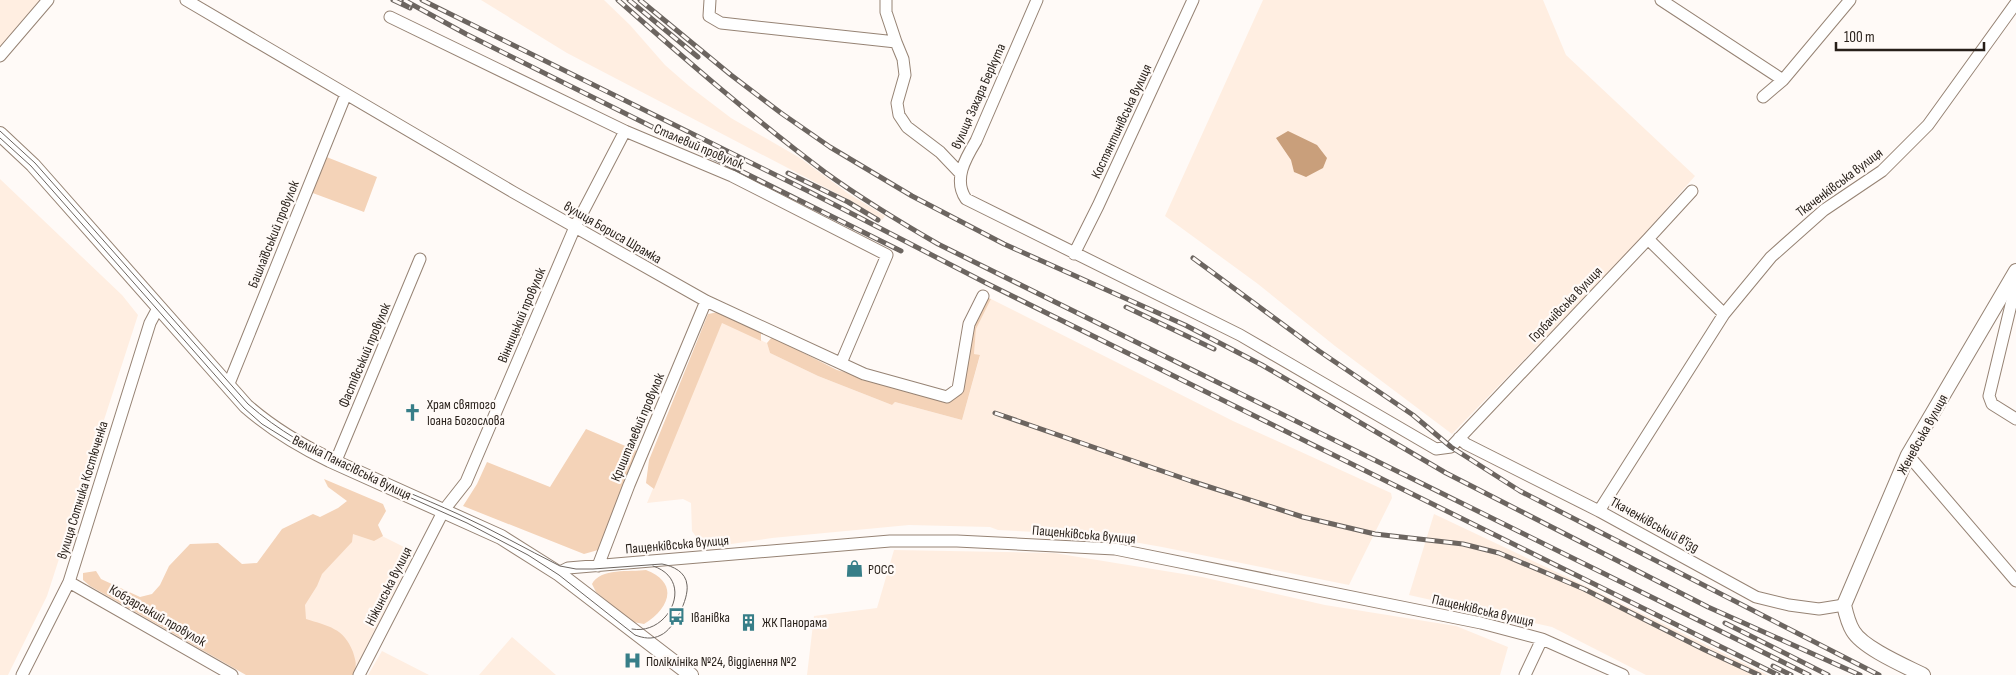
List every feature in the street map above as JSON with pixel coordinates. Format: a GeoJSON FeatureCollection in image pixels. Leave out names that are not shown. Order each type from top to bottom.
{"type":"FeatureCollection","features":[{"type":"Feature","properties":{"kind":"street"},"geometry":{"type":"LineString","coordinates":[[0,56],[48,0]]}},
{"type":"Feature","properties":{"kind":"street","name":"вулиця Бориса Шрамка"},"geometry":{"type":"LineString","coordinates":[[186,0],[575,227],[706,301],[864,374],[947,397],[958,389],[968,324],[983,296]]}},
{"type":"Feature","properties":{"kind":"street"},"geometry":{"type":"LineString","coordinates":[[710,0],[709,16],[721,23],[896,42]]}},
{"type":"Feature","properties":{"kind":"street"},"geometry":{"type":"LineString","coordinates":[[886,0],[886,12],[903,59],[905,76],[897,103],[899,115],[907,127],[940,152],[960,173]]}},
{"type":"Feature","properties":{"kind":"street","name":"вулиця Захара Беркута"},"geometry":{"type":"LineString","coordinates":[[960,173],[976,141],[1037,0]]}},
{"type":"Feature","properties":{"kind":"street","name":"Костянтинівська вулиця"},"geometry":{"type":"LineString","coordinates":[[1074,254],[1193,0]]}},
{"type":"Feature","properties":{"kind":"street"},"geometry":{"type":"LineString","coordinates":[[1661,0],[1783,80]]}},
{"type":"Feature","properties":{"kind":"street"},"geometry":{"type":"LineString","coordinates":[[1763,97],[1783,80],[1850,0]]}},
{"type":"Feature","properties":{"kind":"street","name":"Ткаченківська вулиця"},"geometry":{"type":"LineString","coordinates":[[1599,510],[1724,314],[1771,257],[1824,210],[1882,171],[1928,125],[2016,3]]}},
{"type":"Feature","properties":{"kind":"street","name":"Сталевий провулок"},"geometry":{"type":"LineString","coordinates":[[390,17],[625,131],[732,176],[887,255],[840,363]]}},
{"type":"Feature","properties":{"kind":"street","name":"Башлаївський провулок"},"geometry":{"type":"LineString","coordinates":[[228,386],[346,94]]}},
{"type":"Feature","properties":{"kind":"street","name":"Вінницький провулок"},"geometry":{"type":"LineString","coordinates":[[444,510],[466,482],[575,227],[625,131]]}},
{"type":"Feature","properties":{"kind":"street","name":"Велика Панасівська вулиця"},"geometry":{"type":"LineString","coordinates":[[0,134],[34,165],[158,308],[246,406],[264,422],[307,449],[335,463],[501,537],[558,573],[691,675]]}},
{"type":"Feature","properties":{"kind":"street","name":"Горбачівська вулиця"},"geometry":{"type":"LineString","coordinates":[[960,173],[960,191],[972,203],[1240,335],[1436,449],[1451,446],[1459,438],[1692,191]]}},
{"type":"Feature","properties":{"kind":"street"},"geometry":{"type":"LineString","coordinates":[[1648,239],[1724,314]]}},
{"type":"Feature","properties":{"kind":"street","name":"Фастівський провулок"},"geometry":{"type":"LineString","coordinates":[[335,463],[420,259]]}},
{"type":"Feature","properties":{"kind":"street","name":"Женевська вулиця"},"geometry":{"type":"LineString","coordinates":[[1844,605],[1908,455],[2016,271]]}},
{"type":"Feature","properties":{"kind":"street"},"geometry":{"type":"LineString","coordinates":[[2016,284],[1989,396],[1992,404],[2016,419]]}},
{"type":"Feature","properties":{"kind":"street","name":"Кришталевий провулок"},"geometry":{"type":"LineString","coordinates":[[598,566],[628,485],[706,301]]}},
{"type":"Feature","properties":{"kind":"street","name":"вулиця Сотника Костюченка"},"geometry":{"type":"LineString","coordinates":[[22,675],[69,582],[150,323],[158,308]]}},
{"type":"Feature","properties":{"kind":"street","name":"Ткаченківський в'їзд"},"geometry":{"type":"LineString","coordinates":[[1459,438],[1466,444],[1599,510],[1756,597],[1789,605],[1819,609],[1844,605]]}},
{"type":"Feature","properties":{"kind":"street"},"geometry":{"type":"LineString","coordinates":[[1908,455],[2016,581]]}},
{"type":"Feature","properties":{"kind":"street","name":"Ніжинська вулиця"},"geometry":{"type":"LineString","coordinates":[[359,675],[444,510]]}},
{"type":"Feature","properties":{"kind":"street","name":"Пащенківська вулиця"},"geometry":{"type":"LineString","coordinates":[[558,573],[568,568],[890,541],[957,540],[1114,549],[1481,623],[1542,639],[1623,675]]}},
{"type":"Feature","properties":{"kind":"street","name":"Кобзарський провулок"},"geometry":{"type":"LineString","coordinates":[[69,582],[232,675]]}},
{"type":"Feature","properties":{"kind":"street"},"geometry":{"type":"LineString","coordinates":[[1844,605],[1847,619],[1854,633],[1879,652],[1923,675]]}},
{"type":"Feature","properties":{"kind":"street"},"geometry":{"type":"LineString","coordinates":[[1525,675],[1542,639]]}},
{"type":"Feature","properties":{"kind":"shaded area"},"geometry":{"type":"Polygon","coordinates":[[[0,0],[40,0],[0,48],[0,0]]]}},
{"type":"Feature","properties":{"kind":"shaded area"},"geometry":{"type":"Polygon","coordinates":[[[481,0],[604,0],[630,25],[665,65],[689,86],[731,118],[800,158],[849,194],[885,216],[882,220],[851,201],[567,53],[481,0]]]}},
{"type":"Feature","properties":{"kind":"shaded area"},"geometry":{"type":"Polygon","coordinates":[[[1263,0],[1543,0],[1566,55],[1695,176],[1632,248],[1452,434],[1335,346],[1258,284],[1165,216],[1263,0]]]}},
{"type":"Feature","properties":{"kind":"shaded area"},"geometry":{"type":"Polygon","coordinates":[[[1288,131],[1317,145],[1327,158],[1323,168],[1306,177],[1294,172],[1291,160],[1276,138],[1288,131]]]}},
{"type":"Feature","properties":{"kind":"shaded area"},"geometry":{"type":"Polygon","coordinates":[[[324,156],[377,177],[364,212],[310,192],[324,156]]]}},
{"type":"Feature","properties":{"kind":"shaded area"},"geometry":{"type":"Polygon","coordinates":[[[0,179],[122,295],[138,315],[47,596],[8,675],[0,675],[0,179]]]}},
{"type":"Feature","properties":{"kind":"shaded area"},"geometry":{"type":"Polygon","coordinates":[[[986,297],[991,299],[976,329],[974,354],[980,355],[962,420],[895,402],[892,405],[818,376],[770,353],[767,343],[772,337],[837,370],[948,400],[962,390],[971,324],[986,297]]]}},
{"type":"Feature","properties":{"kind":"shaded area"},"geometry":{"type":"Polygon","coordinates":[[[991,299],[1233,421],[1391,493],[1392,498],[1349,585],[1094,535],[998,530],[990,527],[909,525],[772,538],[704,548],[692,531],[691,503],[683,499],[647,503],[722,322],[767,343],[770,353],[818,376],[892,405],[895,402],[962,420],[980,356],[974,354],[976,329],[991,299]]]}},
{"type":"Feature","properties":{"kind":"shaded area"},"geometry":{"type":"Polygon","coordinates":[[[718,312],[761,331],[761,341],[722,323],[654,489],[646,483],[649,460],[708,314],[718,312]]]}},
{"type":"Feature","properties":{"kind":"shaded area"},"geometry":{"type":"Polygon","coordinates":[[[586,429],[637,451],[598,550],[584,554],[463,506],[477,484],[487,462],[550,487],[586,429]]]}},
{"type":"Feature","properties":{"kind":"shaded area"},"geometry":{"type":"Polygon","coordinates":[[[324,479],[383,504],[386,511],[378,525],[383,536],[374,541],[353,534],[352,542],[322,574],[305,605],[306,619],[334,629],[345,638],[355,658],[354,675],[246,675],[90,586],[83,580],[83,573],[96,571],[101,579],[140,597],[152,594],[160,585],[169,566],[190,544],[218,543],[242,564],[257,563],[282,529],[313,514],[320,517],[347,501],[328,487],[324,479]]]}},
{"type":"Feature","properties":{"kind":"shaded area"},"geometry":{"type":"Polygon","coordinates":[[[332,511],[414,552],[357,665],[275,624],[332,511]]]}},
{"type":"Feature","properties":{"kind":"shaded area"},"geometry":{"type":"Polygon","coordinates":[[[1434,514],[1768,675],[1646,675],[1552,627],[1409,595],[1434,514]]]}},
{"type":"Feature","properties":{"kind":"shaded area"},"geometry":{"type":"Polygon","coordinates":[[[894,550],[1054,553],[1202,577],[1325,605],[1456,626],[1508,647],[1500,675],[807,675],[814,616],[877,608],[894,550]]]}},
{"type":"Feature","properties":{"kind":"shaded area"},"geometry":{"type":"Polygon","coordinates":[[[646,570],[657,575],[664,582],[667,596],[665,604],[660,611],[644,624],[633,622],[596,592],[592,584],[596,579],[608,573],[646,570]]]}},
{"type":"Feature","properties":{"kind":"shaded area"},"geometry":{"type":"Polygon","coordinates":[[[512,637],[556,675],[479,675],[512,637]]]}},
{"type":"Feature","properties":{"kind":"shaded area"},"geometry":{"type":"Polygon","coordinates":[[[382,651],[429,675],[368,675],[382,651]]]}},
{"type":"Feature","properties":{"kind":"tram line"},"geometry":{"type":"LineString","coordinates":[[0,131],[35,163],[248,404],[271,423],[348,467],[471,520],[560,566],[576,569],[593,569],[662,564],[674,568],[682,573],[686,580],[687,591],[680,613],[671,627],[654,638],[635,635],[559,575],[528,555],[467,523],[304,450],[262,424],[244,408],[31,166],[0,138]]}},
{"type":"Feature","properties":{"kind":"tram line"},"geometry":{"type":"LineString","coordinates":[[632,629],[645,629],[657,624],[666,616],[672,605],[675,594],[673,583],[666,573],[653,566]]}},
{"type":"Feature","properties":{"kind":"railway"},"geometry":{"type":"LineString","coordinates":[[393,0],[410,8]]}},
{"type":"Feature","properties":{"kind":"railway"},"geometry":{"type":"LineString","coordinates":[[404,0],[466,34],[901,251]]}},
{"type":"Feature","properties":{"kind":"railway"},"geometry":{"type":"LineString","coordinates":[[422,0],[810,192],[986,283],[1778,675]]}},
{"type":"Feature","properties":{"kind":"railway"},"geometry":{"type":"LineString","coordinates":[[618,0],[746,110],[826,173],[881,210],[938,244],[1809,675]]}},
{"type":"Feature","properties":{"kind":"railway"},"geometry":{"type":"LineString","coordinates":[[629,0],[698,57]]}},
{"type":"Feature","properties":{"kind":"railway"},"geometry":{"type":"LineString","coordinates":[[640,0],[731,75],[781,113],[830,147],[912,196],[1004,244],[1185,325],[1262,365],[1446,473],[1708,607],[1860,675]]}},
{"type":"Feature","properties":{"kind":"railway"},"geometry":{"type":"LineString","coordinates":[[788,173],[848,202],[878,220]]}},
{"type":"Feature","properties":{"kind":"railway"},"geometry":{"type":"LineString","coordinates":[[1193,258],[1319,351],[1413,415],[1451,447],[1520,491],[1879,675]]}},
{"type":"Feature","properties":{"kind":"railway"},"geometry":{"type":"LineString","coordinates":[[1126,307],[1214,349]]}},
{"type":"Feature","properties":{"kind":"railway"},"geometry":{"type":"LineString","coordinates":[[995,413],[1191,481],[1303,517],[1375,534],[1463,544],[1499,553],[1584,589],[1759,675]]}},
{"type":"Feature","properties":{"kind":"railway"},"geometry":{"type":"LineString","coordinates":[[1725,623],[1828,675]]}},
{"type":"Feature","properties":{"kind":"railway"},"geometry":{"type":"LineString","coordinates":[[1773,666],[1791,675]]}},
{"type":"Feature","properties":{"kind":"place","name":"Храм святого Іоана Богослова"},"geometry":{"type":"Point","coordinates":[413,412]}},
{"type":"Feature","properties":{"kind":"place","name":"РОСС"},"geometry":{"type":"Point","coordinates":[854,569]}},
{"type":"Feature","properties":{"kind":"place","name":"Іванівка"},"geometry":{"type":"Point","coordinates":[677,617]}},
{"type":"Feature","properties":{"kind":"place","name":"ЖК Панорама"},"geometry":{"type":"Point","coordinates":[748,622]}},
{"type":"Feature","properties":{"kind":"place","name":"Поліклініка №24, відділення №2"},"geometry":{"type":"Point","coordinates":[632,661]}}]}
